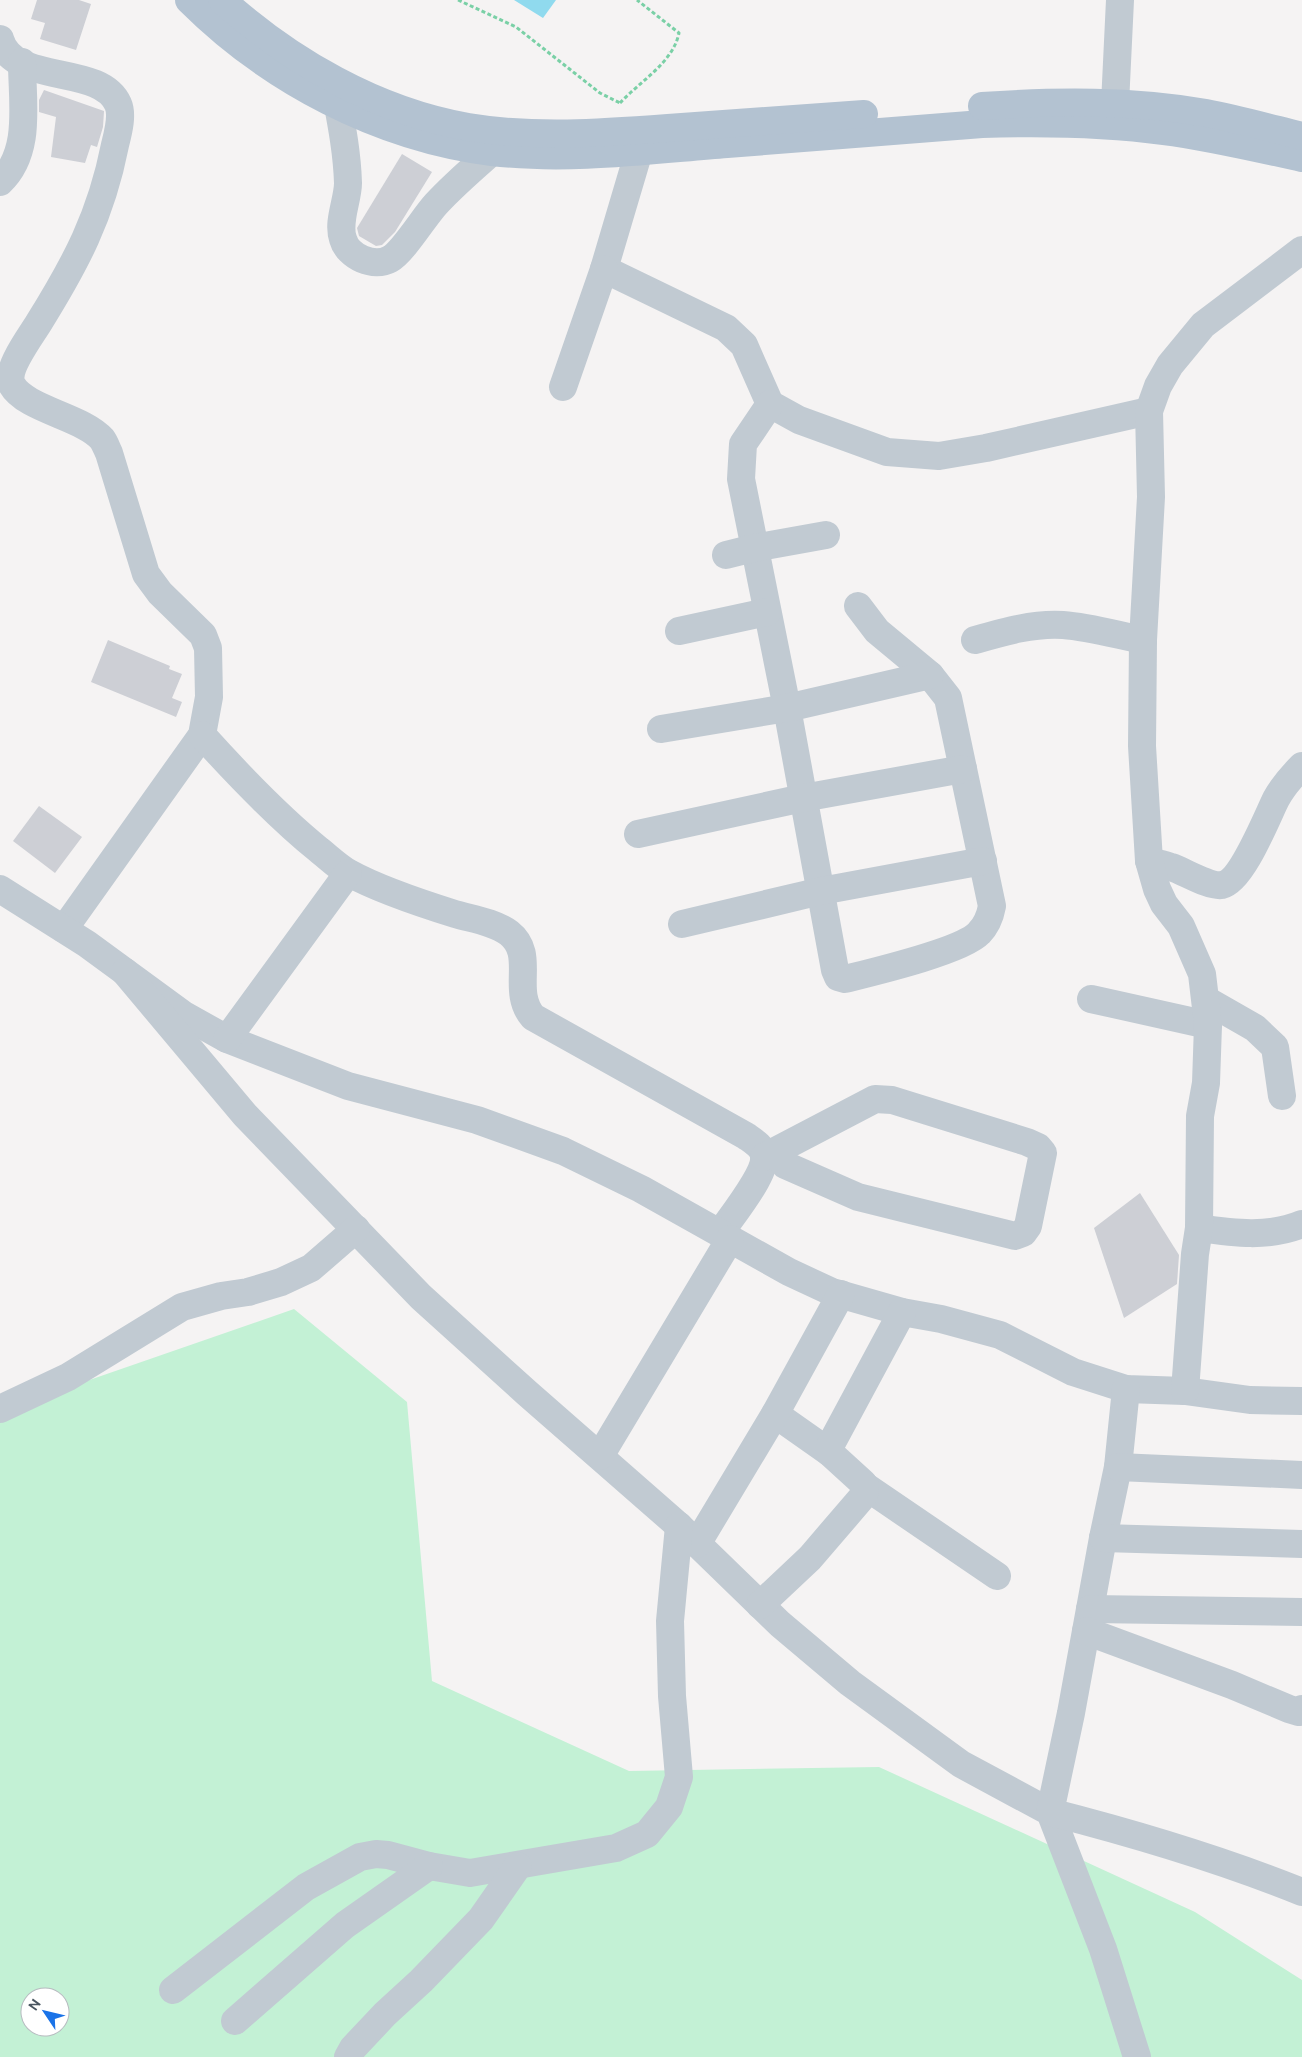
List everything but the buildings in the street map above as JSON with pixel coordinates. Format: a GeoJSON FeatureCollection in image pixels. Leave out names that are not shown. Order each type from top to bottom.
{"type":"FeatureCollection","features":[{"type":"Feature","properties":{"kind":"main road"},"geometry":{"type":"LineString","coordinates":[[189,0],[245,49],[275,69],[336,92],[376,100],[420,116],[466,126],[513,133],[552,134],[633,141],[1032,122],[1090,124],[1164,131],[1205,137],[1302,158]]}},
{"type":"Feature","properties":{"kind":"main road"},"geometry":{"type":"LineString","coordinates":[[222,0],[336,92],[374,120],[426,138],[492,152],[550,155],[633,141],[1024,103],[1115,104],[1207,113],[1302,136]]}},
{"type":"Feature","properties":{"kind":"street"},"geometry":{"type":"LineString","coordinates":[[1115,104],[1120,0]]}},
{"type":"Feature","properties":{"kind":"street"},"geometry":{"type":"LineString","coordinates":[[0,40],[11,56],[22,62],[46,73],[86,80],[103,90],[118,104],[119,126],[110,172],[93,226],[71,271],[18,358],[10,378],[19,394],[102,439],[109,453],[146,574],[160,593],[203,635],[208,648],[209,697],[202,735],[64,929]]}},
{"type":"Feature","properties":{"kind":"street"},"geometry":{"type":"LineString","coordinates":[[4,168],[22,143],[22,62]]}},
{"type":"Feature","properties":{"kind":"street"},"geometry":{"type":"LineString","coordinates":[[336,92],[346,153],[348,185],[343,214],[342,239],[349,250],[363,260],[375,264],[390,259],[437,203],[513,133]]}},
{"type":"Feature","properties":{"kind":"street"},"geometry":{"type":"LineString","coordinates":[[563,387],[604,270],[633,141]]}},
{"type":"Feature","properties":{"kind":"street"},"geometry":{"type":"LineString","coordinates":[[1185,1392],[1195,1254],[1199,1228],[1200,1116],[1206,1083],[1207,1012],[1199,966],[1182,926],[1164,904],[1157,889],[1149,861],[1142,746],[1143,640],[1152,497],[1149,411],[1158,386],[1170,365],[1203,325],[1302,250]]}},
{"type":"Feature","properties":{"kind":"street"},"geometry":{"type":"LineString","coordinates":[[604,270],[726,328],[744,345],[770,404],[799,420],[887,452],[930,456],[986,448],[1149,411]]}},
{"type":"Feature","properties":{"kind":"street"},"geometry":{"type":"LineString","coordinates":[[770,404],[744,444],[741,479],[787,708],[835,970],[838,977],[845,978],[961,946],[978,934],[990,920],[992,906],[948,698],[930,675],[878,631],[858,606]]}},
{"type":"Feature","properties":{"kind":"street"},"geometry":{"type":"LineString","coordinates":[[726,555],[754,548],[826,536]]}},
{"type":"Feature","properties":{"kind":"street"},"geometry":{"type":"LineString","coordinates":[[679,631],[767,612]]}},
{"type":"Feature","properties":{"kind":"street"},"geometry":{"type":"LineString","coordinates":[[975,640],[1002,632],[1062,625],[1143,640]]}},
{"type":"Feature","properties":{"kind":"street"},"geometry":{"type":"LineString","coordinates":[[661,729],[787,708],[930,675]]}},
{"type":"Feature","properties":{"kind":"street"},"geometry":{"type":"LineString","coordinates":[[202,735],[274,812],[348,873],[427,904],[491,924],[507,932],[516,940],[521,952],[524,969],[523,1001],[525,1008],[533,1017],[746,1136],[770,1154],[785,1165],[858,1197],[1015,1236],[1023,1234],[1028,1226],[1043,1153],[1038,1147],[1028,1142],[892,1100],[875,1099],[770,1154],[726,1236],[600,1456]]}},
{"type":"Feature","properties":{"kind":"street"},"geometry":{"type":"LineString","coordinates":[[1149,861],[1170,866],[1212,884],[1222,885],[1229,881],[1240,869],[1277,798],[1290,778],[1302,766]]}},
{"type":"Feature","properties":{"kind":"street"},"geometry":{"type":"LineString","coordinates":[[638,834],[803,798],[963,770]]}},
{"type":"Feature","properties":{"kind":"street"},"geometry":{"type":"LineString","coordinates":[[682,924],[821,891],[983,861]]}},
{"type":"Feature","properties":{"kind":"street"},"geometry":{"type":"LineString","coordinates":[[227,1039],[348,873]]}},
{"type":"Feature","properties":{"kind":"street"},"geometry":{"type":"LineString","coordinates":[[0,889],[64,929],[184,1015],[227,1039],[348,1086],[521,1134],[563,1151],[641,1190],[789,1272],[840,1294],[902,1312],[941,1319],[1000,1335],[1073,1372],[1126,1389],[1185,1392],[1250,1400],[1302,1401]]}},
{"type":"Feature","properties":{"kind":"street"},"geometry":{"type":"LineString","coordinates":[[125,972],[245,1115],[421,1297],[688,1535],[760,1605],[850,1683],[960,1764],[1050,1812],[1132,1833],[1256,1873],[1302,1892]]}},
{"type":"Feature","properties":{"kind":"street"},"geometry":{"type":"LineString","coordinates":[[1091,999],[1207,1012],[1255,1028],[1275,1047],[1282,1096]]}},
{"type":"Feature","properties":{"kind":"street"},"geometry":{"type":"LineString","coordinates":[[1199,1228],[1237,1233],[1279,1232],[1302,1224]]}},
{"type":"Feature","properties":{"kind":"street"},"geometry":{"type":"LineString","coordinates":[[0,1409],[68,1377],[182,1307],[221,1296],[248,1292],[281,1282],[311,1268],[356,1229]]}},
{"type":"Feature","properties":{"kind":"street"},"geometry":{"type":"LineString","coordinates":[[173,1990],[306,1887],[360,1857],[376,1854],[388,1855],[429,1866],[470,1873],[616,1848],[646,1834],[668,1807],[679,1777],[672,1696],[670,1621],[688,1535],[775,1414],[840,1294]]}},
{"type":"Feature","properties":{"kind":"street"},"geometry":{"type":"LineString","coordinates":[[829,1452],[835,1435],[902,1312]]}},
{"type":"Feature","properties":{"kind":"street"},"geometry":{"type":"LineString","coordinates":[[1126,1389],[1118,1467],[1103,1538],[1072,1713],[1050,1812],[1100,1940],[1137,2057]]}},
{"type":"Feature","properties":{"kind":"street"},"geometry":{"type":"LineString","coordinates":[[775,1414],[829,1452],[865,1486],[997,1576]]}},
{"type":"Feature","properties":{"kind":"street"},"geometry":{"type":"LineString","coordinates":[[1118,1467],[1302,1475]]}},
{"type":"Feature","properties":{"kind":"street"},"geometry":{"type":"LineString","coordinates":[[760,1605],[810,1558],[856,1506],[864,1495],[865,1486]]}},
{"type":"Feature","properties":{"kind":"street"},"geometry":{"type":"LineString","coordinates":[[1103,1538],[1302,1544]]}},
{"type":"Feature","properties":{"kind":"street"},"geometry":{"type":"LineString","coordinates":[[1088,1620],[1302,1612]]}},
{"type":"Feature","properties":{"kind":"street"},"geometry":{"type":"LineString","coordinates":[[1088,1620],[1289,1709],[1299,1712],[1302,1709]]}},
{"type":"Feature","properties":{"kind":"street"},"geometry":{"type":"LineString","coordinates":[[235,2021],[346,1926],[429,1866]]}},
{"type":"Feature","properties":{"kind":"street"},"geometry":{"type":"LineString","coordinates":[[348,2057],[353,2048],[385,2014],[421,1982],[481,1919],[518,1866]]}},
{"type":"Feature","properties":{"kind":"path"},"geometry":{"type":"LineString","coordinates":[[458,0],[516,27],[600,93],[620,103],[633,141]]}},
{"type":"Feature","properties":{"kind":"path"},"geometry":{"type":"LineString","coordinates":[[620,103],[661,63],[677,44],[679,33],[637,0]]}},
{"type":"Feature","properties":{"kind":"green space"},"geometry":{"type":"Polygon","coordinates":[[[294,1309],[407,1402],[432,1681],[629,1771],[879,1767],[1195,1912],[1302,1980],[1302,2057],[0,2057],[0,1411],[294,1309]]]}},
{"type":"Feature","properties":{"kind":"water"},"geometry":{"type":"Polygon","coordinates":[[[514,0],[556,0],[543,18],[514,0]]]}}]}
